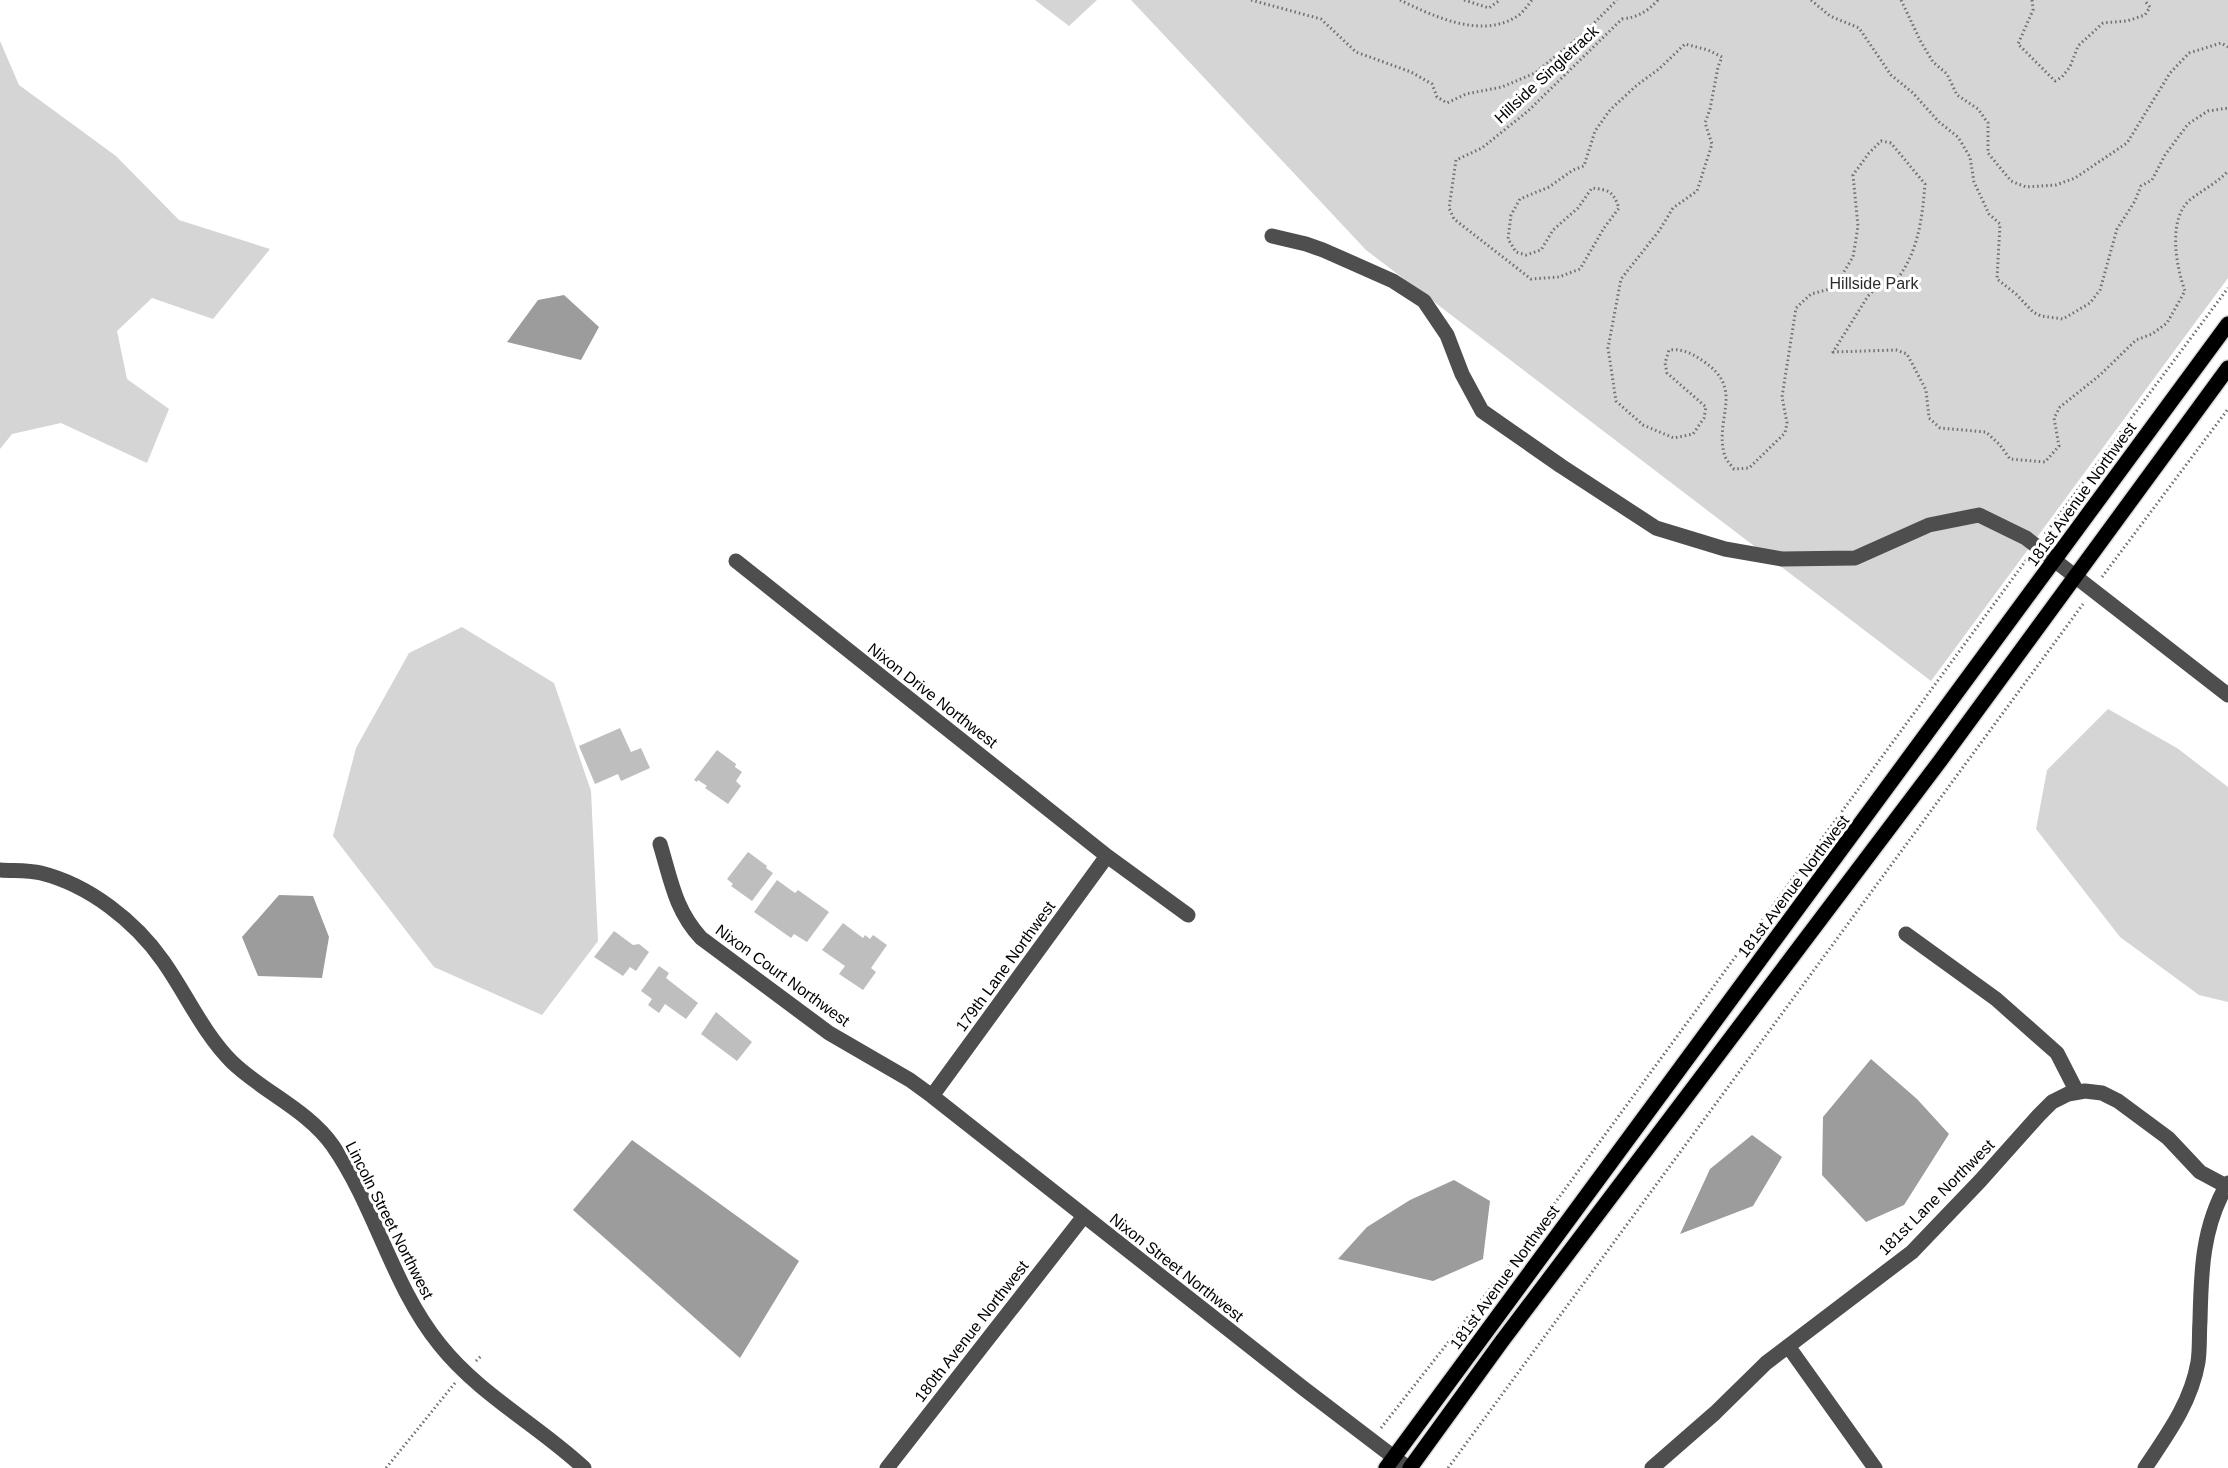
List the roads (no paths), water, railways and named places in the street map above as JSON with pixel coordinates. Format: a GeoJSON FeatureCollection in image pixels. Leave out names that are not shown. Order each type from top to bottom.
{"type":"FeatureCollection","features":[{"type":"Feature","properties":{"kind":"main road","name":"181st Avenue Northwest"},"geometry":{"type":"LineString","coordinates":[[1400,1465],[2228,324]]}},
{"type":"Feature","properties":{"kind":"main road"},"geometry":{"type":"LineString","coordinates":[[1400,1465],[1502,1341],[1933,771],[2228,368]]}},
{"type":"Feature","properties":{"kind":"street"},"geometry":{"type":"LineString","coordinates":[[1272,236],[1306,243],[1323,250],[1393,282],[1424,301],[1447,335],[1462,374],[1482,411],[1656,528],[1725,549],[1782,559],[1855,558],[1929,525],[1979,515],[2026,538],[2228,695]]}},
{"type":"Feature","properties":{"kind":"street","name":"Nixon Drive Northwest"},"geometry":{"type":"LineString","coordinates":[[736,561],[1107,856]]}},
{"type":"Feature","properties":{"kind":"street","name":"Nixon Court Northwest"},"geometry":{"type":"LineString","coordinates":[[660,844],[680,910],[688,924],[701,938],[829,1033],[910,1080],[932,1096]]}},
{"type":"Feature","properties":{"kind":"street"},"geometry":{"type":"LineString","coordinates":[[1107,856],[1188,915]]}},
{"type":"Feature","properties":{"kind":"street","name":"179th Lane Northwest"},"geometry":{"type":"LineString","coordinates":[[932,1096],[1107,856]]}},
{"type":"Feature","properties":{"kind":"street","name":"Lincoln Street Northwest"},"geometry":{"type":"LineString","coordinates":[[0,870],[40,873],[75,886],[111,907],[142,935],[163,961],[219,1047],[234,1063],[289,1105],[332,1144],[349,1172],[396,1273],[424,1325],[465,1372],[585,1468]]}},
{"type":"Feature","properties":{"kind":"street"},"geometry":{"type":"LineString","coordinates":[[1906,934],[1996,999],[2056,1053],[2077,1092]]}},
{"type":"Feature","properties":{"kind":"street","name":"181st Lane Northwest"},"geometry":{"type":"LineString","coordinates":[[1652,1468],[1715,1413],[1766,1363],[1912,1252],[2039,1115],[2052,1102],[2068,1094],[2085,1090],[2102,1093],[2118,1101],[2168,1138],[2200,1172],[2227,1185]]}},
{"type":"Feature","properties":{"kind":"street","name":"Nixon Street Northwest"},"geometry":{"type":"LineString","coordinates":[[932,1096],[1400,1465]]}},
{"type":"Feature","properties":{"kind":"street"},"geometry":{"type":"LineString","coordinates":[[2145,1468],[2169,1434],[2192,1389],[2198,1361],[2201,1280],[2207,1233],[2213,1213],[2227,1185]]}},
{"type":"Feature","properties":{"kind":"street","name":"180th Avenue Northwest"},"geometry":{"type":"LineString","coordinates":[[892,1466],[1084,1216]]}},
{"type":"Feature","properties":{"kind":"street"},"geometry":{"type":"LineString","coordinates":[[1788,1346],[1875,1468]]}},
{"type":"Feature","properties":{"kind":"park label","name":"Hillside Park"},"geometry":{"type":"Point","coordinates":[1874,283]}}]}
